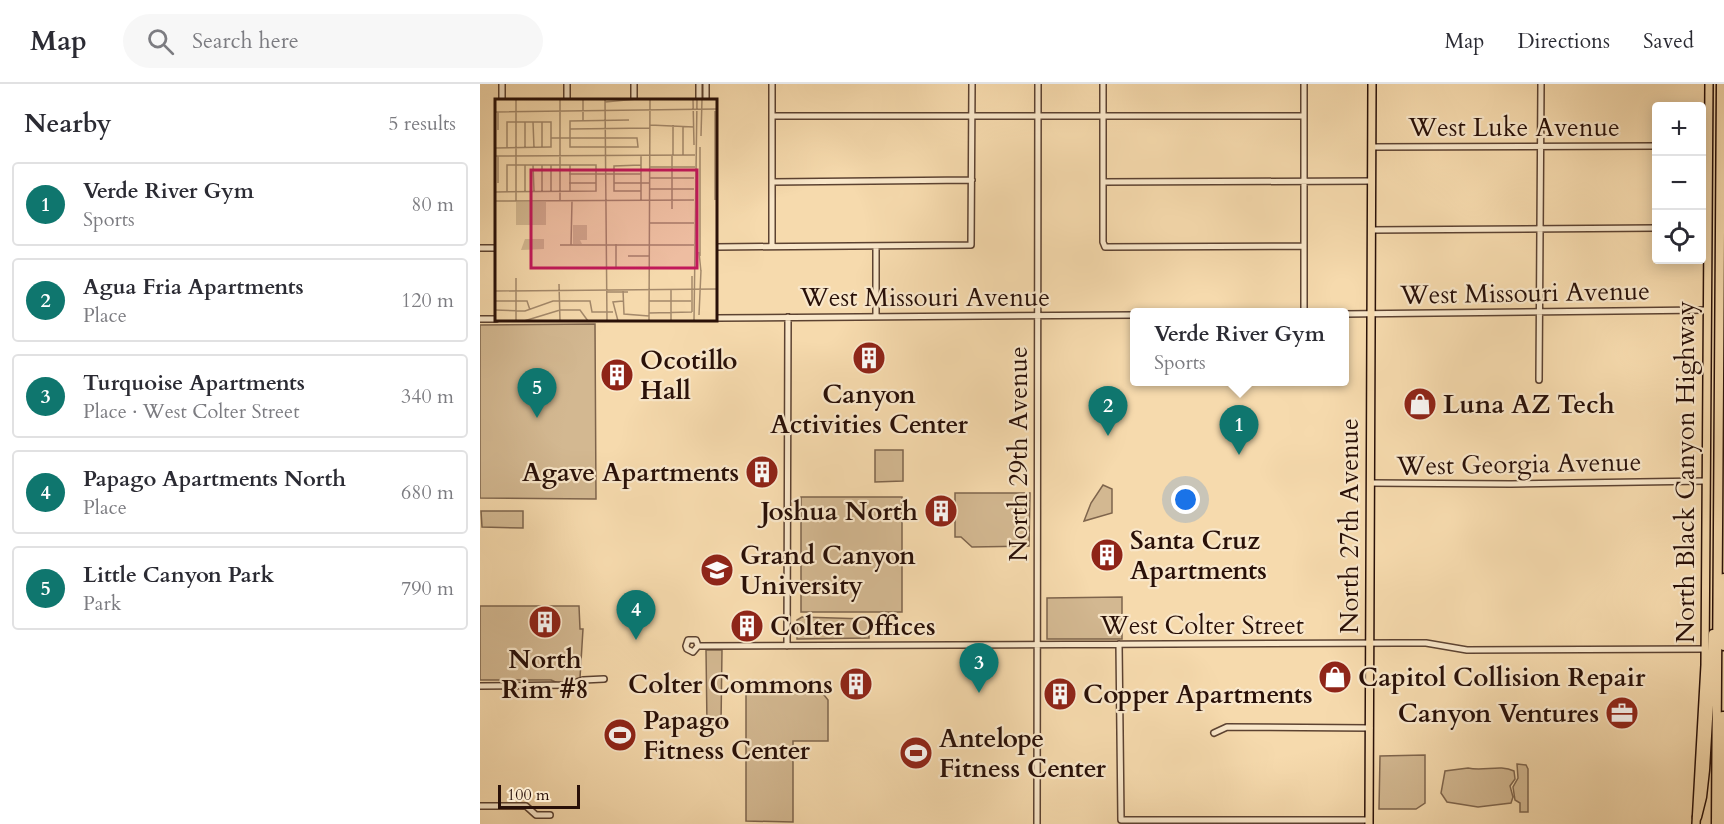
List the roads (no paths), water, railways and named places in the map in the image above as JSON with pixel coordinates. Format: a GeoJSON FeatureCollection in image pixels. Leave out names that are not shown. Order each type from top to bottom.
{"type":"FeatureCollection","features":[{"type":"Feature","properties":{"kind":"highway"},"geometry":{"type":"LineString","coordinates":[[1716,824],[1719,648],[1717,601],[1721,84]]}},
{"type":"Feature","properties":{"kind":"highway"},"geometry":{"type":"LineString","coordinates":[[1722,824],[1724,578]]}},
{"type":"Feature","properties":{"kind":"highway"},"geometry":{"type":"LineString","coordinates":[[1697,820],[1705,770],[1717,601]]}},
{"type":"Feature","properties":{"kind":"main road","name":"North 27th Avenue"},"geometry":{"type":"LineString","coordinates":[[1369,822],[1372,84]]}},
{"type":"Feature","properties":{"kind":"main road","name":"North Black Canyon Highway"},"geometry":{"type":"LineString","coordinates":[[1706,125],[1708,84]]}},
{"type":"Feature","properties":{"kind":"main road","name":"North Black Canyon Highway"},"geometry":{"type":"LineString","coordinates":[[1704,210],[1705,156]]}},
{"type":"Feature","properties":{"kind":"main road","name":"North Black Canyon Highway"},"geometry":{"type":"LineString","coordinates":[[1697,820],[1705,649],[1705,264]]}},
{"type":"Feature","properties":{"kind":"street"},"geometry":{"type":"LineString","coordinates":[[772,84],[772,246]]}},
{"type":"Feature","properties":{"kind":"street"},"geometry":{"type":"LineString","coordinates":[[717,247],[971,245],[972,84]]}},
{"type":"Feature","properties":{"kind":"street","name":"North 29th Avenue"},"geometry":{"type":"LineString","coordinates":[[1037,824],[1038,84]]}},
{"type":"Feature","properties":{"kind":"street"},"geometry":{"type":"LineString","coordinates":[[1103,84],[1105,247],[1304,246]]}},
{"type":"Feature","properties":{"kind":"street"},"geometry":{"type":"LineString","coordinates":[[1304,84],[1304,308]]}},
{"type":"Feature","properties":{"kind":"street"},"geometry":{"type":"LineString","coordinates":[[1539,380],[1541,84]]}},
{"type":"Feature","properties":{"kind":"street"},"geometry":{"type":"LineString","coordinates":[[772,116],[1304,116]]}},
{"type":"Feature","properties":{"kind":"street","name":"West Luke Avenue"},"geometry":{"type":"LineString","coordinates":[[1372,147],[1652,146]]}},
{"type":"Feature","properties":{"kind":"street"},"geometry":{"type":"LineString","coordinates":[[772,182],[972,180]]}},
{"type":"Feature","properties":{"kind":"street"},"geometry":{"type":"LineString","coordinates":[[1103,182],[1372,181]]}},
{"type":"Feature","properties":{"kind":"street"},"geometry":{"type":"LineString","coordinates":[[1371,230],[1652,228]]}},
{"type":"Feature","properties":{"kind":"street"},"geometry":{"type":"LineString","coordinates":[[876,246],[876,316]]}},
{"type":"Feature","properties":{"kind":"street","name":"West Missouri Avenue"},"geometry":{"type":"LineString","coordinates":[[1349,314],[1706,310]]}},
{"type":"Feature","properties":{"kind":"street","name":"West Missouri Avenue"},"geometry":{"type":"LineString","coordinates":[[717,318],[1130,315]]}},
{"type":"Feature","properties":{"kind":"street"},"geometry":{"type":"LineString","coordinates":[[787,645],[788,317]]}},
{"type":"Feature","properties":{"kind":"street","name":"West Georgia Avenue"},"geometry":{"type":"LineString","coordinates":[[1370,483],[1511,484],[1705,481]]}},
{"type":"Feature","properties":{"kind":"street","name":"West Colter Street"},"geometry":{"type":"LineString","coordinates":[[698,646],[1426,643],[1467,651],[1705,649]]}},
{"type":"Feature","properties":{"kind":"street"},"geometry":{"type":"LineString","coordinates":[[1119,644],[1121,820],[1369,822]]}},
{"type":"Feature","properties":{"kind":"street"},"geometry":{"type":"LineString","coordinates":[[480,686],[567,685],[578,680],[604,679]]}},
{"type":"Feature","properties":{"kind":"street"},"geometry":{"type":"LineString","coordinates":[[1214,733],[1227,727],[1370,728]]}},
{"type":"Feature","properties":{"kind":"street"},"geometry":{"type":"LineString","coordinates":[[480,806],[526,806],[536,815],[550,815]]}},
{"type":"Feature","properties":{"kind":"place","name":"Canyon Activities Center"},"geometry":{"type":"Point","coordinates":[869,358]}},
{"type":"Feature","properties":{"kind":"place","name":"Ocotillo Hall"},"geometry":{"type":"Point","coordinates":[617,375]}},
{"type":"Feature","properties":{"kind":"place","name":"Luna AZ Tech"},"geometry":{"type":"Point","coordinates":[1420,404]}},
{"type":"Feature","properties":{"kind":"place","name":"Little Canyon Park"},"geometry":{"type":"Point","coordinates":[537,418]}},
{"type":"Feature","properties":{"kind":"place","name":"Agua Fria Apartments"},"geometry":{"type":"Point","coordinates":[1108,436]}},
{"type":"Feature","properties":{"kind":"place","name":"Verde River Gym"},"geometry":{"type":"Point","coordinates":[1239,455]}},
{"type":"Feature","properties":{"kind":"place","name":"Agave Apartments"},"geometry":{"type":"Point","coordinates":[762,472]}},
{"type":"Feature","properties":{"kind":"place","name":"Joshua North"},"geometry":{"type":"Point","coordinates":[941,511]}},
{"type":"Feature","properties":{"kind":"place","name":"Santa Cruz Apartments"},"geometry":{"type":"Point","coordinates":[1107,555]}},
{"type":"Feature","properties":{"kind":"place","name":"Grand Canyon University"},"geometry":{"type":"Point","coordinates":[717,570]}},
{"type":"Feature","properties":{"kind":"place","name":"North Rim #8"},"geometry":{"type":"Point","coordinates":[545,622]}},
{"type":"Feature","properties":{"kind":"place","name":"Colter Offices"},"geometry":{"type":"Point","coordinates":[747,626]}},
{"type":"Feature","properties":{"kind":"place","name":"Papago Apartments North"},"geometry":{"type":"Point","coordinates":[636,640]}},
{"type":"Feature","properties":{"kind":"place","name":"Capitol Collision Repair"},"geometry":{"type":"Point","coordinates":[1335,677]}},
{"type":"Feature","properties":{"kind":"place","name":"Colter Commons"},"geometry":{"type":"Point","coordinates":[856,684]}},
{"type":"Feature","properties":{"kind":"place","name":"Turquoise Apartments"},"geometry":{"type":"Point","coordinates":[979,693]}},
{"type":"Feature","properties":{"kind":"place","name":"Copper Apartments"},"geometry":{"type":"Point","coordinates":[1060,694]}},
{"type":"Feature","properties":{"kind":"place","name":"Canyon Ventures"},"geometry":{"type":"Point","coordinates":[1622,713]}},
{"type":"Feature","properties":{"kind":"place","name":"Papago Fitness Center"},"geometry":{"type":"Point","coordinates":[620,735]}},
{"type":"Feature","properties":{"kind":"place","name":"Antelope Fitness Center"},"geometry":{"type":"Point","coordinates":[916,753]}}]}
